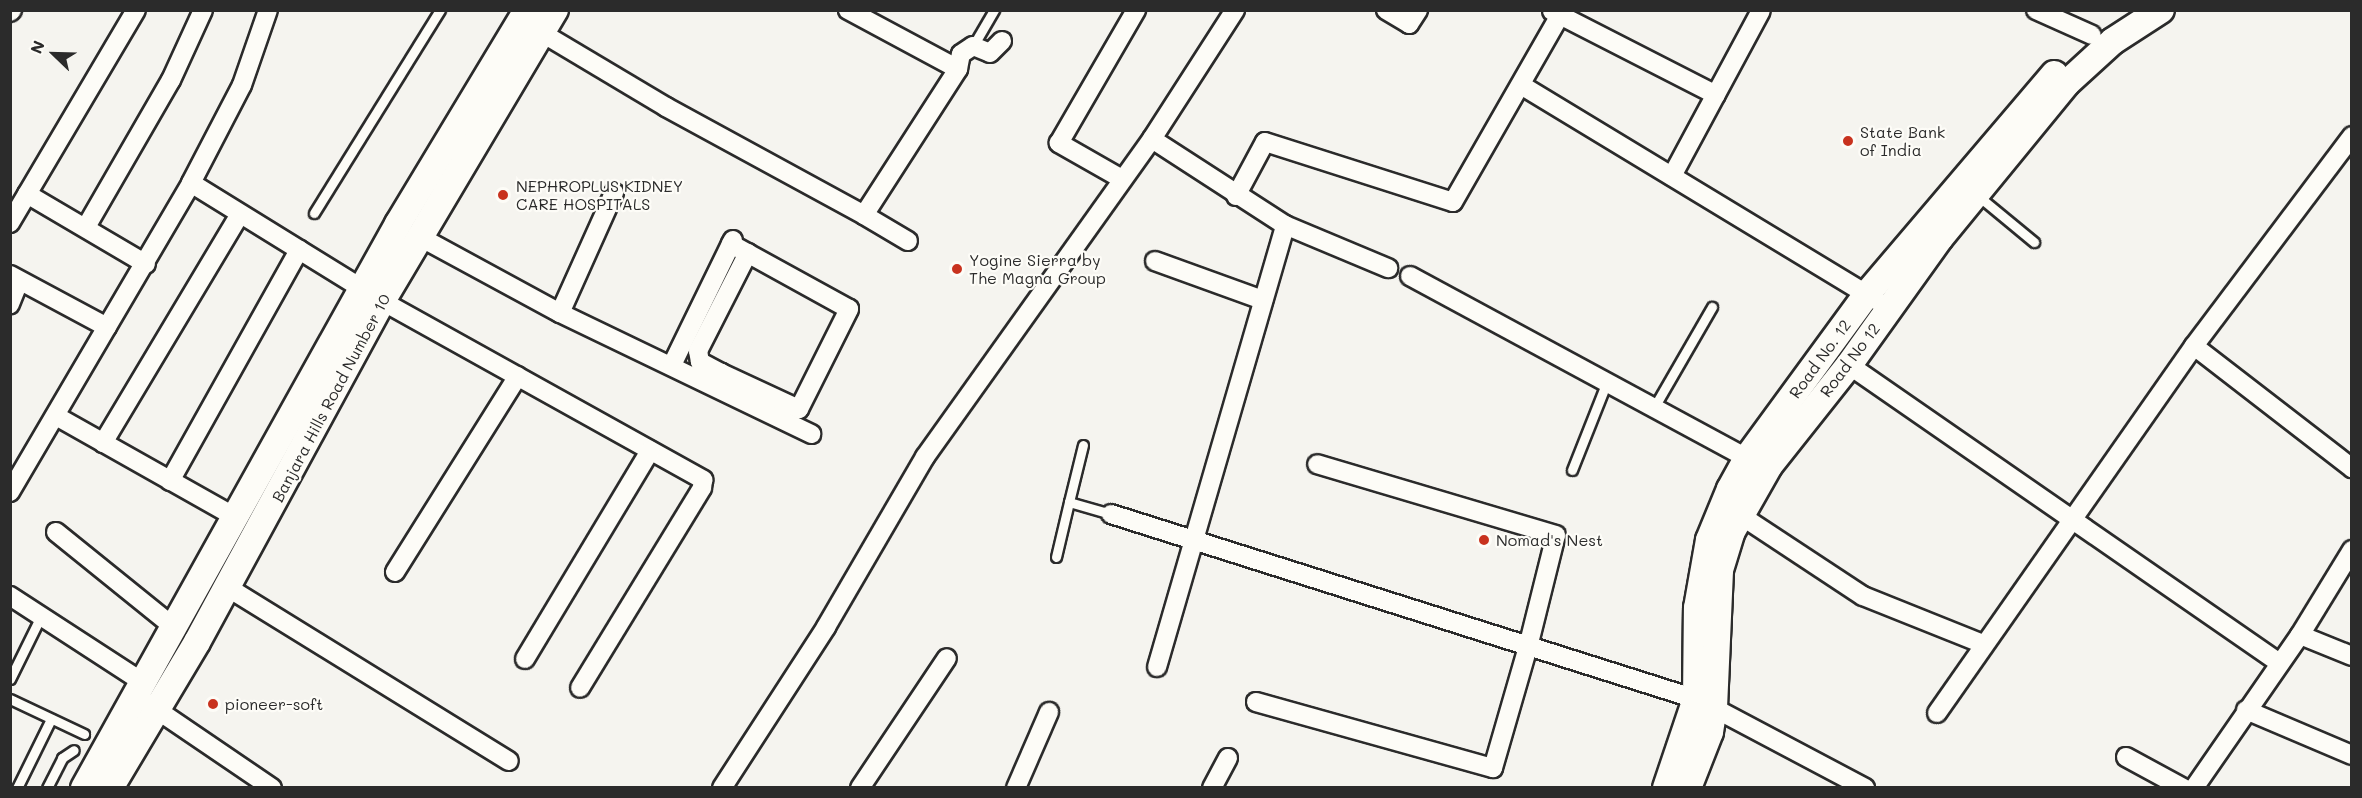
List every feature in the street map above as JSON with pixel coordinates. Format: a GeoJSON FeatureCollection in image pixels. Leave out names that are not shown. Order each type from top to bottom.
{"type":"FeatureCollection","features":[{"type":"Feature","properties":{"kind":"main road","name":"Banjara Hills Road Number 10"},"geometry":{"type":"LineString","coordinates":[[84,788],[97,752],[227,587],[373,296],[398,224],[530,21],[555,10]]}},
{"type":"Feature","properties":{"kind":"main road","name":"Road No. 12"},"geometry":{"type":"LineString","coordinates":[[1666,788],[1705,704],[1697,608],[1709,540],[1747,458],[1867,294],[2022,108],[2092,35],[2128,10]]}},
{"type":"Feature","properties":{"kind":"main road","name":"Road No 12"},"geometry":{"type":"LineString","coordinates":[[1688,788],[1710,732],[1705,704],[1720,570],[1740,515],[1769,466],[1849,365],[1976,194],[2090,60],[2161,10]]}},
{"type":"Feature","properties":{"kind":"main road","name":"Banjara Hills Road Number 10"},"geometry":{"type":"LineString","coordinates":[[110,788],[143,695],[176,629],[237,518],[373,296],[420,237],[530,21]]}},
{"type":"Feature","properties":{"kind":"street"},"geometry":{"type":"LineString","coordinates":[[10,223],[136,10]]}},
{"type":"Feature","properties":{"kind":"street"},"geometry":{"type":"LineString","coordinates":[[86,227],[171,80],[203,10]]}},
{"type":"Feature","properties":{"kind":"street"},"geometry":{"type":"LineString","coordinates":[[10,492],[146,264],[191,183],[242,85],[268,10]]}},
{"type":"Feature","properties":{"kind":"street"},"geometry":{"type":"LineString","coordinates":[[1122,179],[1059,143],[1136,10]]}},
{"type":"Feature","properties":{"kind":"street"},"geometry":{"type":"LineString","coordinates":[[722,788],[826,627],[926,457],[1152,139],[1235,10]]}},
{"type":"Feature","properties":{"kind":"street"},"geometry":{"type":"LineString","coordinates":[[1386,10],[1409,24],[1418,10]]}},
{"type":"Feature","properties":{"kind":"street"},"geometry":{"type":"LineString","coordinates":[[2036,10],[2092,35]]}},
{"type":"Feature","properties":{"kind":"street"},"geometry":{"type":"LineString","coordinates":[[1236,196],[1265,142],[1453,202],[1521,85],[1558,12],[1716,95]]}},
{"type":"Feature","properties":{"kind":"street"},"geometry":{"type":"LineString","coordinates":[[1672,176],[1761,12]]}},
{"type":"Feature","properties":{"kind":"street"},"geometry":{"type":"LineString","coordinates":[[858,14],[958,69]]}},
{"type":"Feature","properties":{"kind":"street"},"geometry":{"type":"LineString","coordinates":[[530,21],[666,107],[908,241]]}},
{"type":"Feature","properties":{"kind":"street"},"geometry":{"type":"LineString","coordinates":[[864,215],[958,69],[961,54],[973,46],[990,53],[1002,41]]}},
{"type":"Feature","properties":{"kind":"street"},"geometry":{"type":"LineString","coordinates":[[1521,85],[1890,308]]}},
{"type":"Feature","properties":{"kind":"street"},"geometry":{"type":"LineString","coordinates":[[1937,713],[1983,644],[2194,346],[2352,136]]}},
{"type":"Feature","properties":{"kind":"street"},"geometry":{"type":"LineString","coordinates":[[1152,139],[1236,196],[1285,225],[1388,268]]}},
{"type":"Feature","properties":{"kind":"street"},"geometry":{"type":"LineString","coordinates":[[191,183],[373,296],[703,480],[702,488],[580,688]]}},
{"type":"Feature","properties":{"kind":"street"},"geometry":{"type":"LineString","coordinates":[[560,313],[614,193]]}},
{"type":"Feature","properties":{"kind":"street"},"geometry":{"type":"LineString","coordinates":[[27,194],[146,264]]}},
{"type":"Feature","properties":{"kind":"street"},"geometry":{"type":"LineString","coordinates":[[103,443],[240,214]]}},
{"type":"Feature","properties":{"kind":"street"},"geometry":{"type":"LineString","coordinates":[[1157,666],[1285,225]]}},
{"type":"Feature","properties":{"kind":"street"},"geometry":{"type":"LineString","coordinates":[[420,237],[560,313],[672,365],[718,379],[799,409],[848,316],[846,305],[748,253],[732,242],[672,365]]}},
{"type":"Feature","properties":{"kind":"street"},"geometry":{"type":"LineString","coordinates":[[170,481],[299,250]]}},
{"type":"Feature","properties":{"kind":"street"},"geometry":{"type":"LineString","coordinates":[[748,253],[698,351],[700,362],[718,379],[811,434]]}},
{"type":"Feature","properties":{"kind":"street"},"geometry":{"type":"LineString","coordinates":[[1155,261],[1263,300]]}},
{"type":"Feature","properties":{"kind":"street"},"geometry":{"type":"LineString","coordinates":[[1410,276],[1606,384],[1747,458]]}},
{"type":"Feature","properties":{"kind":"street"},"geometry":{"type":"LineString","coordinates":[[10,277],[107,327]]}},
{"type":"Feature","properties":{"kind":"street"},"geometry":{"type":"LineString","coordinates":[[10,277],[18,284],[10,304]]}},
{"type":"Feature","properties":{"kind":"street"},"geometry":{"type":"LineString","coordinates":[[2194,346],[2352,468]]}},
{"type":"Feature","properties":{"kind":"street"},"geometry":{"type":"LineString","coordinates":[[1849,365],[2278,662]]}},
{"type":"Feature","properties":{"kind":"street"},"geometry":{"type":"LineString","coordinates":[[395,572],[518,376]]}},
{"type":"Feature","properties":{"kind":"street"},"geometry":{"type":"LineString","coordinates":[[56,416],[237,518]]}},
{"type":"Feature","properties":{"kind":"street"},"geometry":{"type":"LineString","coordinates":[[525,659],[650,451]]}},
{"type":"Feature","properties":{"kind":"street"},"geometry":{"type":"LineString","coordinates":[[1256,702],[1492,768],[1528,647],[1556,535],[1317,464]]}},
{"type":"Feature","properties":{"kind":"street"},"geometry":{"type":"LineString","coordinates":[[1111,514],[1705,704],[1865,788]]}},
{"type":"Feature","properties":{"kind":"street"},"geometry":{"type":"LineString","coordinates":[[1740,515],[1863,596],[1983,644]]}},
{"type":"Feature","properties":{"kind":"street"},"geometry":{"type":"LineString","coordinates":[[56,532],[176,629]]}},
{"type":"Feature","properties":{"kind":"street"},"geometry":{"type":"LineString","coordinates":[[2194,788],[2278,662],[2300,635],[2352,550]]}},
{"type":"Feature","properties":{"kind":"street"},"geometry":{"type":"LineString","coordinates":[[227,587],[509,760]]}},
{"type":"Feature","properties":{"kind":"street"},"geometry":{"type":"LineString","coordinates":[[10,596],[272,788]]}},
{"type":"Feature","properties":{"kind":"street"},"geometry":{"type":"LineString","coordinates":[[2300,635],[2352,656]]}},
{"type":"Feature","properties":{"kind":"street"},"geometry":{"type":"LineString","coordinates":[[860,788],[946,658]]}},
{"type":"Feature","properties":{"kind":"street"},"geometry":{"type":"LineString","coordinates":[[2246,710],[2352,755]]}},
{"type":"Feature","properties":{"kind":"street"},"geometry":{"type":"LineString","coordinates":[[1016,788],[1049,712]]}},
{"type":"Feature","properties":{"kind":"street"},"geometry":{"type":"LineString","coordinates":[[2126,757],[2183,788]]}},
{"type":"Feature","properties":{"kind":"street"},"geometry":{"type":"LineString","coordinates":[[1212,788],[1228,758]]}},
{"type":"Feature","properties":{"kind":"lane"},"geometry":{"type":"LineString","coordinates":[[314,213],[440,10]]}},
{"type":"Feature","properties":{"kind":"lane"},"geometry":{"type":"LineString","coordinates":[[973,46],[994,10]]}},
{"type":"Feature","properties":{"kind":"lane"},"geometry":{"type":"LineString","coordinates":[[1976,194],[2034,242]]}},
{"type":"Feature","properties":{"kind":"lane"},"geometry":{"type":"LineString","coordinates":[[1653,409],[1712,307]]}},
{"type":"Feature","properties":{"kind":"lane"},"geometry":{"type":"LineString","coordinates":[[1572,470],[1606,384]]}},
{"type":"Feature","properties":{"kind":"lane"},"geometry":{"type":"LineString","coordinates":[[1056,557],[1083,445]]}},
{"type":"Feature","properties":{"kind":"lane"},"geometry":{"type":"LineString","coordinates":[[1069,502],[1111,514]]}},
{"type":"Feature","properties":{"kind":"lane"},"geometry":{"type":"LineString","coordinates":[[10,679],[40,616]]}},
{"type":"Feature","properties":{"kind":"lane"},"geometry":{"type":"LineString","coordinates":[[12,702],[84,734]]}},
{"type":"Feature","properties":{"kind":"lane"},"geometry":{"type":"LineString","coordinates":[[17,788],[51,719]]}},
{"type":"Feature","properties":{"kind":"lane"},"geometry":{"type":"LineString","coordinates":[[47,788],[62,758],[74,750]]}},
{"type":"Feature","properties":{"kind":"place","name":"State Bank of India"},"geometry":{"type":"Point","coordinates":[1848,141]}},
{"type":"Feature","properties":{"kind":"place","name":"NEPHROPLUS KIDNEY CARE HOSPITALS"},"geometry":{"type":"Point","coordinates":[503,195]}},
{"type":"Feature","properties":{"kind":"place","name":"Yogine Sierra by The Magna Group"},"geometry":{"type":"Point","coordinates":[957,269]}},
{"type":"Feature","properties":{"kind":"place","name":"Nomad's Nest"},"geometry":{"type":"Point","coordinates":[1484,540]}},
{"type":"Feature","properties":{"kind":"place","name":"pioneer-soft"},"geometry":{"type":"Point","coordinates":[213,704]}}]}
